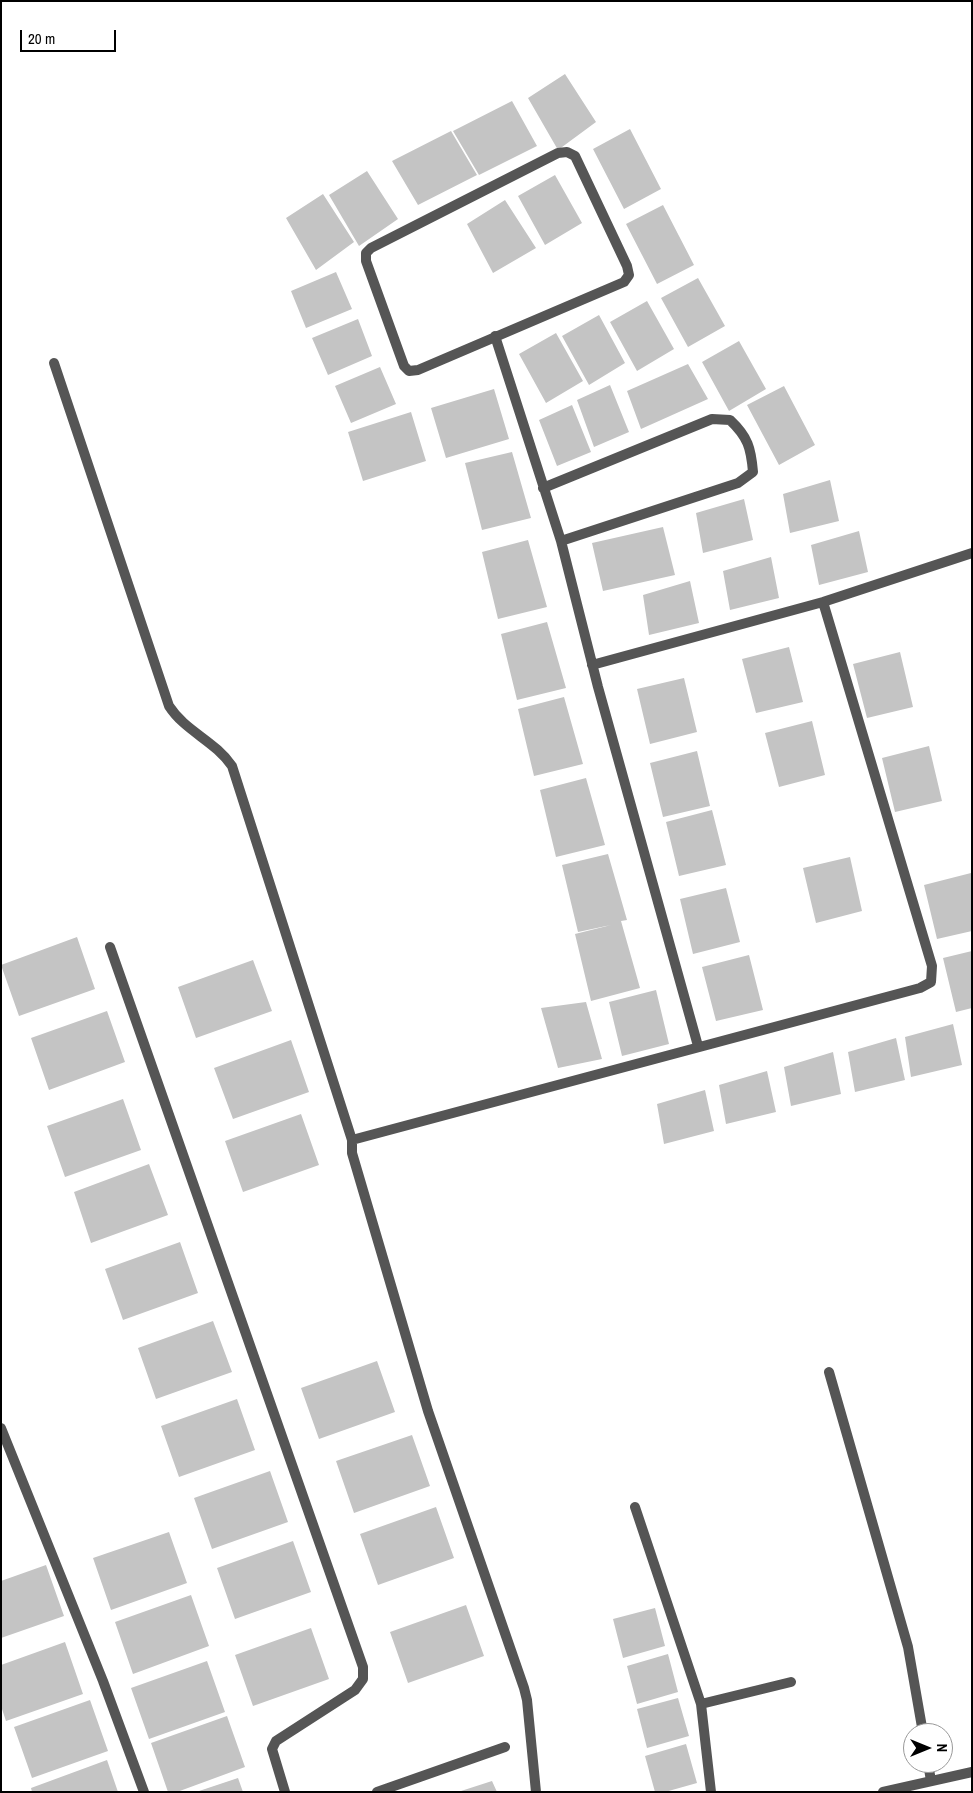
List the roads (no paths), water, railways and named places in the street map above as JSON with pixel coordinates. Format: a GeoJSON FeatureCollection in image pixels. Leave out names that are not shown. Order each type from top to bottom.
{"type":"FeatureCollection","features":[{"type":"Feature","properties":{"kind":"street"},"geometry":{"type":"LineString","coordinates":[[567,152],[575,156],[629,275],[624,282],[495,336],[418,370],[409,371],[404,366],[366,261],[366,253],[371,248],[558,153],[567,152]]}},
{"type":"Feature","properties":{"kind":"street"},"geometry":{"type":"LineString","coordinates":[[495,336],[561,541],[592,665],[698,1046]]}},
{"type":"Feature","properties":{"kind":"street"},"geometry":{"type":"LineString","coordinates":[[54,363],[169,706],[178,720],[224,755],[232,766],[352,1140],[352,1154],[428,1411],[527,1700],[536,1792]]}},
{"type":"Feature","properties":{"kind":"street"},"geometry":{"type":"LineString","coordinates":[[543,488],[712,419],[730,420],[740,429],[751,450],[753,472],[738,483],[561,541]]}},
{"type":"Feature","properties":{"kind":"street"},"geometry":{"type":"LineString","coordinates":[[592,665],[823,602],[972,553]]}},
{"type":"Feature","properties":{"kind":"street"},"geometry":{"type":"LineString","coordinates":[[352,1140],[920,988],[931,982],[932,966],[823,602]]}},
{"type":"Feature","properties":{"kind":"street"},"geometry":{"type":"LineString","coordinates":[[110,947],[363,1667],[363,1680],[355,1690],[276,1741],[272,1749],[285,1792]]}},
{"type":"Feature","properties":{"kind":"street"},"geometry":{"type":"LineString","coordinates":[[829,1372],[906,1639],[921,1723]]}},
{"type":"Feature","properties":{"kind":"street"},"geometry":{"type":"LineString","coordinates":[[1,1428],[103,1682],[144,1792]]}},
{"type":"Feature","properties":{"kind":"street"},"geometry":{"type":"LineString","coordinates":[[635,1508],[701,1704],[711,1792]]}},
{"type":"Feature","properties":{"kind":"street"},"geometry":{"type":"LineString","coordinates":[[701,1704],[791,1682]]}},
{"type":"Feature","properties":{"kind":"street"},"geometry":{"type":"LineString","coordinates":[[377,1792],[505,1747]]}},
{"type":"Feature","properties":{"kind":"street"},"geometry":{"type":"LineString","coordinates":[[883,1792],[900,1790],[972,1772]]}},
{"type":"Feature","properties":{"kind":"street"},"geometry":{"type":"LineString","coordinates":[[930,1773],[931,1781]]}}]}
